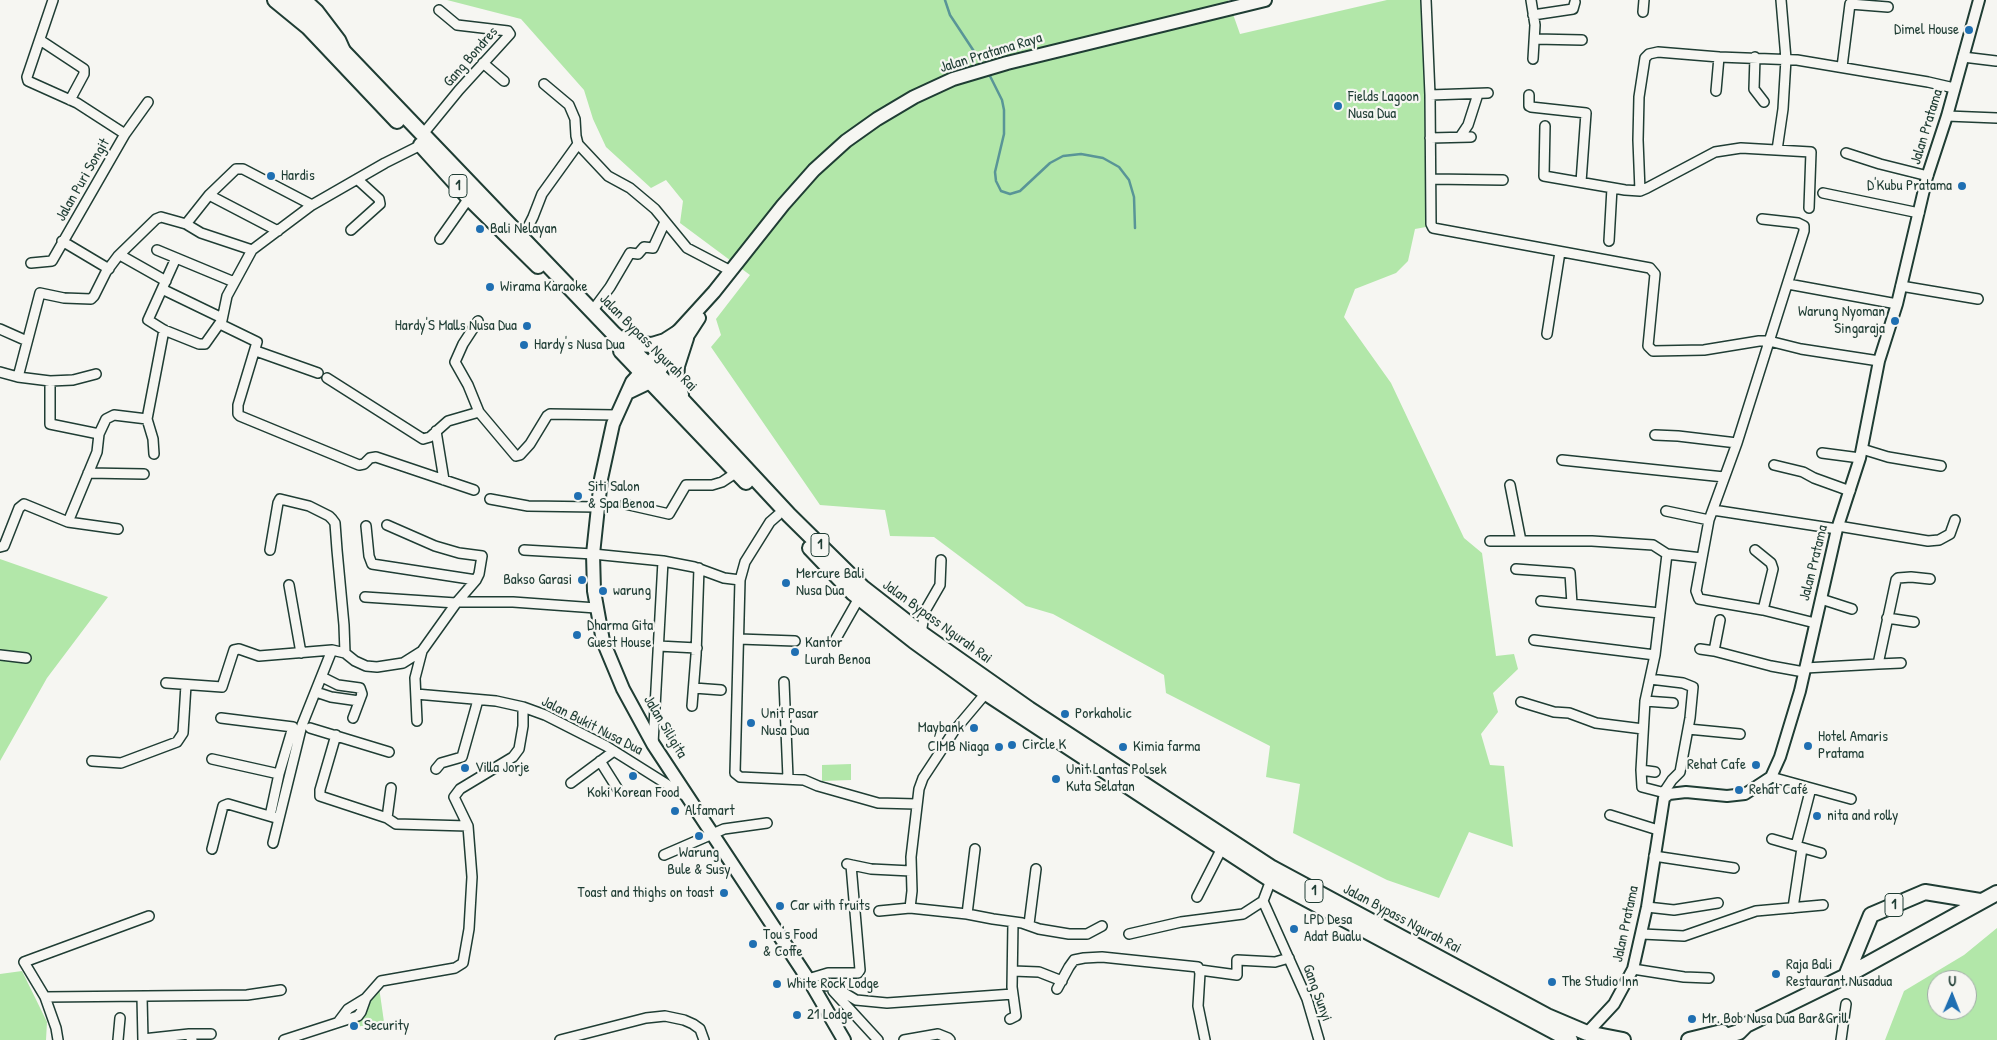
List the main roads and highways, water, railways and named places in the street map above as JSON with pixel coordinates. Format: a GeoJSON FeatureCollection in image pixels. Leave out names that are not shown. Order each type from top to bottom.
{"type":"FeatureCollection","features":[{"type":"Feature","properties":{"kind":"highway","name":"Jalan Bypass Ngurah Rai"},"geometry":{"type":"LineString","coordinates":[[275,0],[308,27],[469,198],[534,262],[649,373],[683,400],[789,515],[862,587],[921,633],[1029,709],[1272,868],[1368,926],[1570,1040]]}},
{"type":"Feature","properties":{"kind":"highway","name":"Jalan Bypass Ngurah Rai"},"geometry":{"type":"LineString","coordinates":[[291,0],[342,50],[418,142],[523,237],[614,334],[737,472],[859,598],[986,693],[1271,880],[1368,926],[1585,1036]]}},
{"type":"Feature","properties":{"kind":"highway","name":"1"},"geometry":{"type":"LineString","coordinates":[[303,0],[316,12],[338,41],[342,50]]}},
{"type":"Feature","properties":{"kind":"highway"},"geometry":{"type":"LineString","coordinates":[[614,334],[638,344],[652,345],[682,335],[676,380],[683,400]]}},
{"type":"Feature","properties":{"kind":"highway","name":"1"},"geometry":{"type":"LineString","coordinates":[[1846,976],[1871,915],[1925,892],[1980,901]]}},
{"type":"Feature","properties":{"kind":"highway"},"geometry":{"type":"LineString","coordinates":[[1689,1040],[1746,1025],[1846,976],[1997,893]]}},
{"type":"Feature","properties":{"kind":"highway"},"geometry":{"type":"LineString","coordinates":[[1714,1040],[1739,1032],[1746,1025]]}},
{"type":"Feature","properties":{"kind":"highway","name":"1"},"geometry":{"type":"LineString","coordinates":[[1585,1036],[1623,1040]]}},
{"type":"Feature","properties":{"kind":"main road","name":"Jalan Pratama Raya"},"geometry":{"type":"LineString","coordinates":[[649,373],[682,335],[783,205],[814,170],[846,141],[877,119],[914,97],[953,79],[977,71],[1265,0]]}},
{"type":"Feature","properties":{"kind":"main road","name":"Jalan Siligita"},"geometry":{"type":"LineString","coordinates":[[649,373],[632,382],[616,415],[605,455],[597,507],[593,554],[596,608],[603,640],[620,681],[653,744],[812,985],[844,1040]]}},
{"type":"Feature","properties":{"kind":"waterway"},"geometry":{"type":"LineString","coordinates":[[945,0],[950,15],[983,65]]}},
{"type":"Feature","properties":{"kind":"waterway"},"geometry":{"type":"LineString","coordinates":[[989,74],[1002,100],[1004,110],[1004,134],[995,172],[996,181],[1001,191],[1010,194],[1020,191],[1050,163],[1063,156],[1081,154],[1103,158],[1119,167],[1129,180],[1134,197],[1135,228]]}},
{"type":"Feature","properties":{"kind":"place","name":"Dimel House"},"geometry":{"type":"Point","coordinates":[1969,30]}},
{"type":"Feature","properties":{"kind":"place","name":"Fields Lagoon Nusa Dua"},"geometry":{"type":"Point","coordinates":[1338,106]}},
{"type":"Feature","properties":{"kind":"place","name":"Hardis"},"geometry":{"type":"Point","coordinates":[271,176]}},
{"type":"Feature","properties":{"kind":"place","name":"D'Kubu Pratama"},"geometry":{"type":"Point","coordinates":[1962,186]}},
{"type":"Feature","properties":{"kind":"place","name":"Bali Nelayan"},"geometry":{"type":"Point","coordinates":[480,229]}},
{"type":"Feature","properties":{"kind":"place","name":"Wirama Karaoke"},"geometry":{"type":"Point","coordinates":[490,287]}},
{"type":"Feature","properties":{"kind":"place","name":"Warung Nyoman Singaraja"},"geometry":{"type":"Point","coordinates":[1895,321]}},
{"type":"Feature","properties":{"kind":"place","name":"Hardy'S Malls Nusa Dua"},"geometry":{"type":"Point","coordinates":[527,326]}},
{"type":"Feature","properties":{"kind":"place","name":"Hardy's Nusa Dua"},"geometry":{"type":"Point","coordinates":[524,345]}},
{"type":"Feature","properties":{"kind":"place","name":"Siti Salon & Spa Benoa"},"geometry":{"type":"Point","coordinates":[578,496]}},
{"type":"Feature","properties":{"kind":"place","name":"Bakso Garasi"},"geometry":{"type":"Point","coordinates":[582,580]}},
{"type":"Feature","properties":{"kind":"place","name":"Mercure Bali Nusa Dua"},"geometry":{"type":"Point","coordinates":[786,583]}},
{"type":"Feature","properties":{"kind":"place","name":"warung"},"geometry":{"type":"Point","coordinates":[603,591]}},
{"type":"Feature","properties":{"kind":"place","name":"Dharma Gita Guest House"},"geometry":{"type":"Point","coordinates":[577,635]}},
{"type":"Feature","properties":{"kind":"place","name":"Kantor Lurah Benoa"},"geometry":{"type":"Point","coordinates":[795,652]}},
{"type":"Feature","properties":{"kind":"place","name":"Porkaholic"},"geometry":{"type":"Point","coordinates":[1065,714]}},
{"type":"Feature","properties":{"kind":"place","name":"Unit Pasar Nusa Dua"},"geometry":{"type":"Point","coordinates":[751,723]}},
{"type":"Feature","properties":{"kind":"place","name":"Maybank"},"geometry":{"type":"Point","coordinates":[974,728]}},
{"type":"Feature","properties":{"kind":"place","name":"Circle K"},"geometry":{"type":"Point","coordinates":[1012,745]}},
{"type":"Feature","properties":{"kind":"place","name":"Hotel Amaris Pratama"},"geometry":{"type":"Point","coordinates":[1808,746]}},
{"type":"Feature","properties":{"kind":"place","name":"CIMB Niaga"},"geometry":{"type":"Point","coordinates":[999,747]}},
{"type":"Feature","properties":{"kind":"place","name":"Kimia farma"},"geometry":{"type":"Point","coordinates":[1123,747]}},
{"type":"Feature","properties":{"kind":"place","name":"Rehat Cafe"},"geometry":{"type":"Point","coordinates":[1756,765]}},
{"type":"Feature","properties":{"kind":"place","name":"Villa Jorje"},"geometry":{"type":"Point","coordinates":[465,768]}},
{"type":"Feature","properties":{"kind":"place","name":"Koki Korean Food"},"geometry":{"type":"Point","coordinates":[633,776]}},
{"type":"Feature","properties":{"kind":"place","name":"Unit Lantas Polsek Kuta Selatan"},"geometry":{"type":"Point","coordinates":[1056,779]}},
{"type":"Feature","properties":{"kind":"place","name":"Rehat Café"},"geometry":{"type":"Point","coordinates":[1739,790]}},
{"type":"Feature","properties":{"kind":"place","name":"Alfamart"},"geometry":{"type":"Point","coordinates":[675,811]}},
{"type":"Feature","properties":{"kind":"place","name":"nita and rolly"},"geometry":{"type":"Point","coordinates":[1817,816]}},
{"type":"Feature","properties":{"kind":"place","name":"Warung Bule & Susy"},"geometry":{"type":"Point","coordinates":[699,836]}},
{"type":"Feature","properties":{"kind":"place","name":"Toast and thighs on toast"},"geometry":{"type":"Point","coordinates":[724,893]}},
{"type":"Feature","properties":{"kind":"place","name":"Car with fruits"},"geometry":{"type":"Point","coordinates":[780,906]}},
{"type":"Feature","properties":{"kind":"place","name":"LPD Desa Adat Bualu"},"geometry":{"type":"Point","coordinates":[1294,929]}},
{"type":"Feature","properties":{"kind":"place","name":"Tou's Food & Coffe"},"geometry":{"type":"Point","coordinates":[753,944]}},
{"type":"Feature","properties":{"kind":"place","name":"Raja Bali Restaurant Nusadua"},"geometry":{"type":"Point","coordinates":[1776,974]}},
{"type":"Feature","properties":{"kind":"place","name":"The Studio Inn"},"geometry":{"type":"Point","coordinates":[1552,982]}},
{"type":"Feature","properties":{"kind":"place","name":"White Rock Lodge"},"geometry":{"type":"Point","coordinates":[777,984]}},
{"type":"Feature","properties":{"kind":"place","name":"21 Lodge"},"geometry":{"type":"Point","coordinates":[797,1015]}},
{"type":"Feature","properties":{"kind":"place","name":"Mr. Bob Nusa Dua Bar&Grill"},"geometry":{"type":"Point","coordinates":[1692,1019]}},
{"type":"Feature","properties":{"kind":"place","name":"Security"},"geometry":{"type":"Point","coordinates":[354,1026]}}]}
